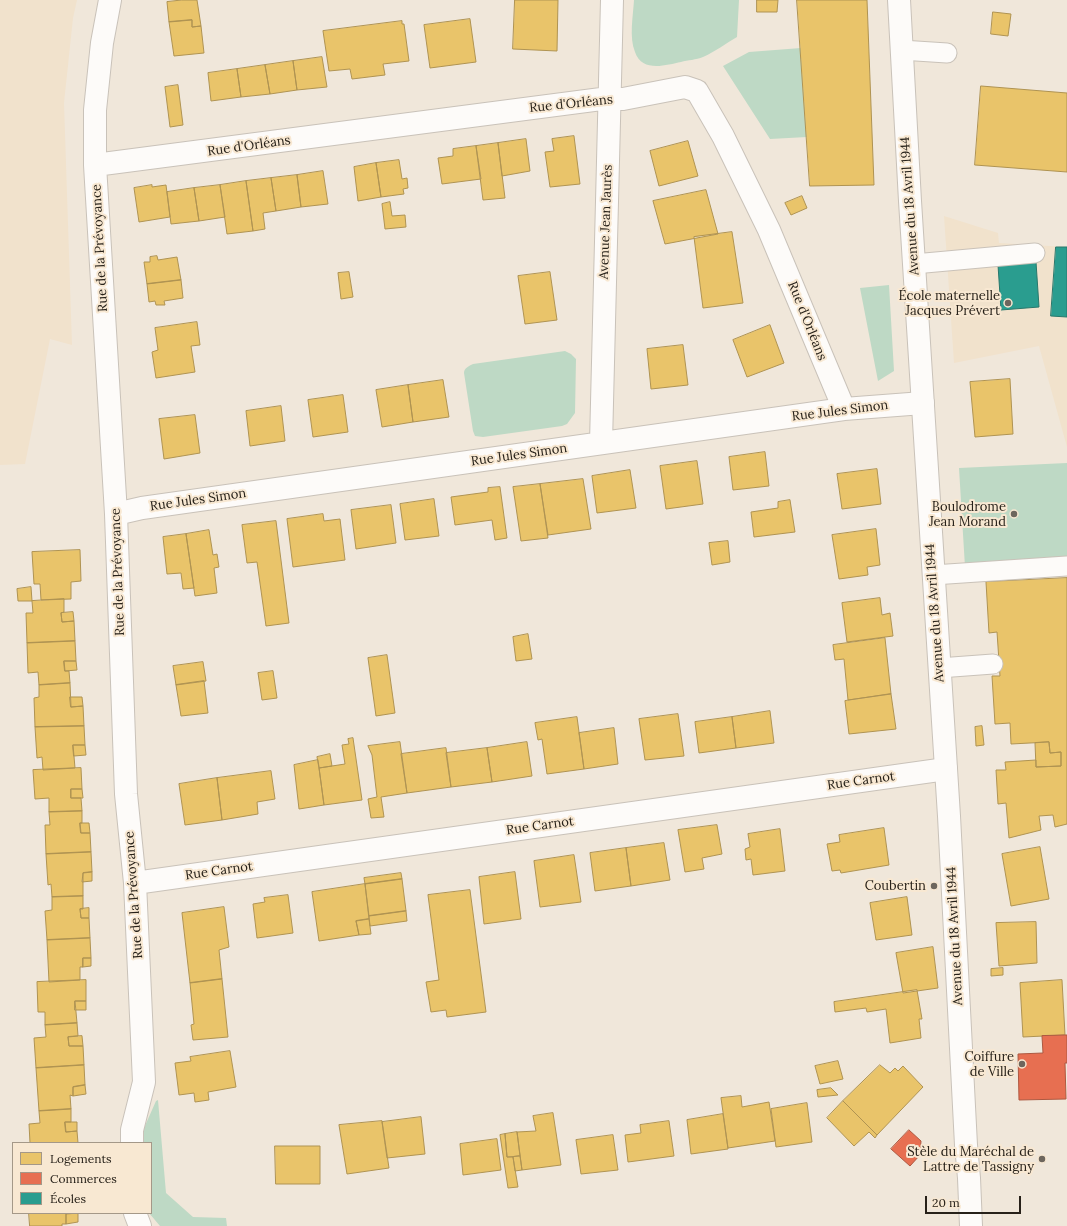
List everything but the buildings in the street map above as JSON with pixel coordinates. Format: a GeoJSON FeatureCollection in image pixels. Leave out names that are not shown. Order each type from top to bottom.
{"type":"FeatureCollection","features":[{"type":"Feature","properties":{"kind":"street","name":"Rue de la Prévoyance"},"geometry":{"type":"LineString","coordinates":[[110,0],[102,43],[95,110],[95,165],[116,514],[126,794],[135,883],[144,1082],[132,1130],[132,1142]]}},
{"type":"Feature","properties":{"kind":"street","name":"Avenue Jean Jaurès"},"geometry":{"type":"LineString","coordinates":[[601,444],[612,0]]}},
{"type":"Feature","properties":{"kind":"street","name":"Avenue du 18 Avril 1944"},"geometry":{"type":"LineString","coordinates":[[899,0],[946,768],[971,1226]]}},
{"type":"Feature","properties":{"kind":"street","name":"Rue d'Orléans"},"geometry":{"type":"LineString","coordinates":[[95,165],[609,98],[623,99],[684,87],[697,91],[723,136],[769,230],[844,409]]}},
{"type":"Feature","properties":{"kind":"street","name":"Rue Jules Simon"},"geometry":{"type":"LineString","coordinates":[[116,514],[142,508],[844,409],[923,403]]}},
{"type":"Feature","properties":{"kind":"street","name":"Rue Carnot"},"geometry":{"type":"LineString","coordinates":[[135,883],[946,768]]}},
{"type":"Feature","properties":{"kind":"street"},"geometry":{"type":"LineString","coordinates":[[134,1214],[140,1226]]}},
{"type":"Feature","properties":{"kind":"lane"},"geometry":{"type":"LineString","coordinates":[[901,50],[947,54]]}},
{"type":"Feature","properties":{"kind":"lane"},"geometry":{"type":"LineString","coordinates":[[914,264],[1035,253]]}},
{"type":"Feature","properties":{"kind":"lane"},"geometry":{"type":"LineString","coordinates":[[933,575],[1067,566]]}},
{"type":"Feature","properties":{"kind":"lane"},"geometry":{"type":"LineString","coordinates":[[939,668],[993,664]]}},
{"type":"Feature","properties":{"kind":"shaded area"},"geometry":{"type":"Polygon","coordinates":[[[0,0],[77,0],[73,18],[64,103],[72,345],[50,339],[25,464],[0,465],[0,0]]]}},
{"type":"Feature","properties":{"kind":"shaded area","name":"École maternelle Jacques Prévert"},"geometry":{"type":"Polygon","coordinates":[[[944,216],[998,233],[999,243],[1067,247],[1067,447],[1039,346],[954,363],[944,216]]]}},
{"type":"Feature","properties":{"kind":"green space"},"geometry":{"type":"Polygon","coordinates":[[[634,0],[739,0],[737,37],[712,53],[700,58],[662,66],[643,63],[638,59],[632,40],[634,0]]]}},
{"type":"Feature","properties":{"kind":"green space"},"geometry":{"type":"Polygon","coordinates":[[[801,48],[807,137],[770,139],[723,66],[749,52],[801,48]]]}},
{"type":"Feature","properties":{"kind":"green space"},"geometry":{"type":"Polygon","coordinates":[[[889,285],[894,371],[878,381],[860,288],[889,285]]]}},
{"type":"Feature","properties":{"kind":"green space"},"geometry":{"type":"Polygon","coordinates":[[[565,351],[576,359],[575,413],[567,424],[562,426],[483,437],[475,436],[464,373],[468,366],[473,364],[565,351]]]}},
{"type":"Feature","properties":{"kind":"green space","name":"Boulodrome Jean Morand"},"geometry":{"type":"Polygon","coordinates":[[[1067,463],[1067,560],[965,567],[959,468],[1067,463]]]}},
{"type":"Feature","properties":{"kind":"green space"},"geometry":{"type":"Polygon","coordinates":[[[158,1100],[166,1193],[193,1217],[226,1218],[227,1226],[160,1226],[150,1214],[152,1214],[152,1142],[140,1142],[140,1137],[156,1101],[158,1100]]]}},
{"type":"Feature","properties":{"kind":"place","name":"École maternelle Jacques Prévert"},"geometry":{"type":"Point","coordinates":[1008,303]}},
{"type":"Feature","properties":{"kind":"place","name":"Boulodrome Jean Morand"},"geometry":{"type":"Point","coordinates":[1014,514]}},
{"type":"Feature","properties":{"kind":"place","name":"Coubertin"},"geometry":{"type":"Point","coordinates":[934,886]}},
{"type":"Feature","properties":{"kind":"place","name":"Coiffure de Ville"},"geometry":{"type":"Point","coordinates":[1022,1064]}},
{"type":"Feature","properties":{"kind":"place","name":"Stèle du Maréchal de Lattre de Tassigny"},"geometry":{"type":"Point","coordinates":[1042,1159]}}]}
